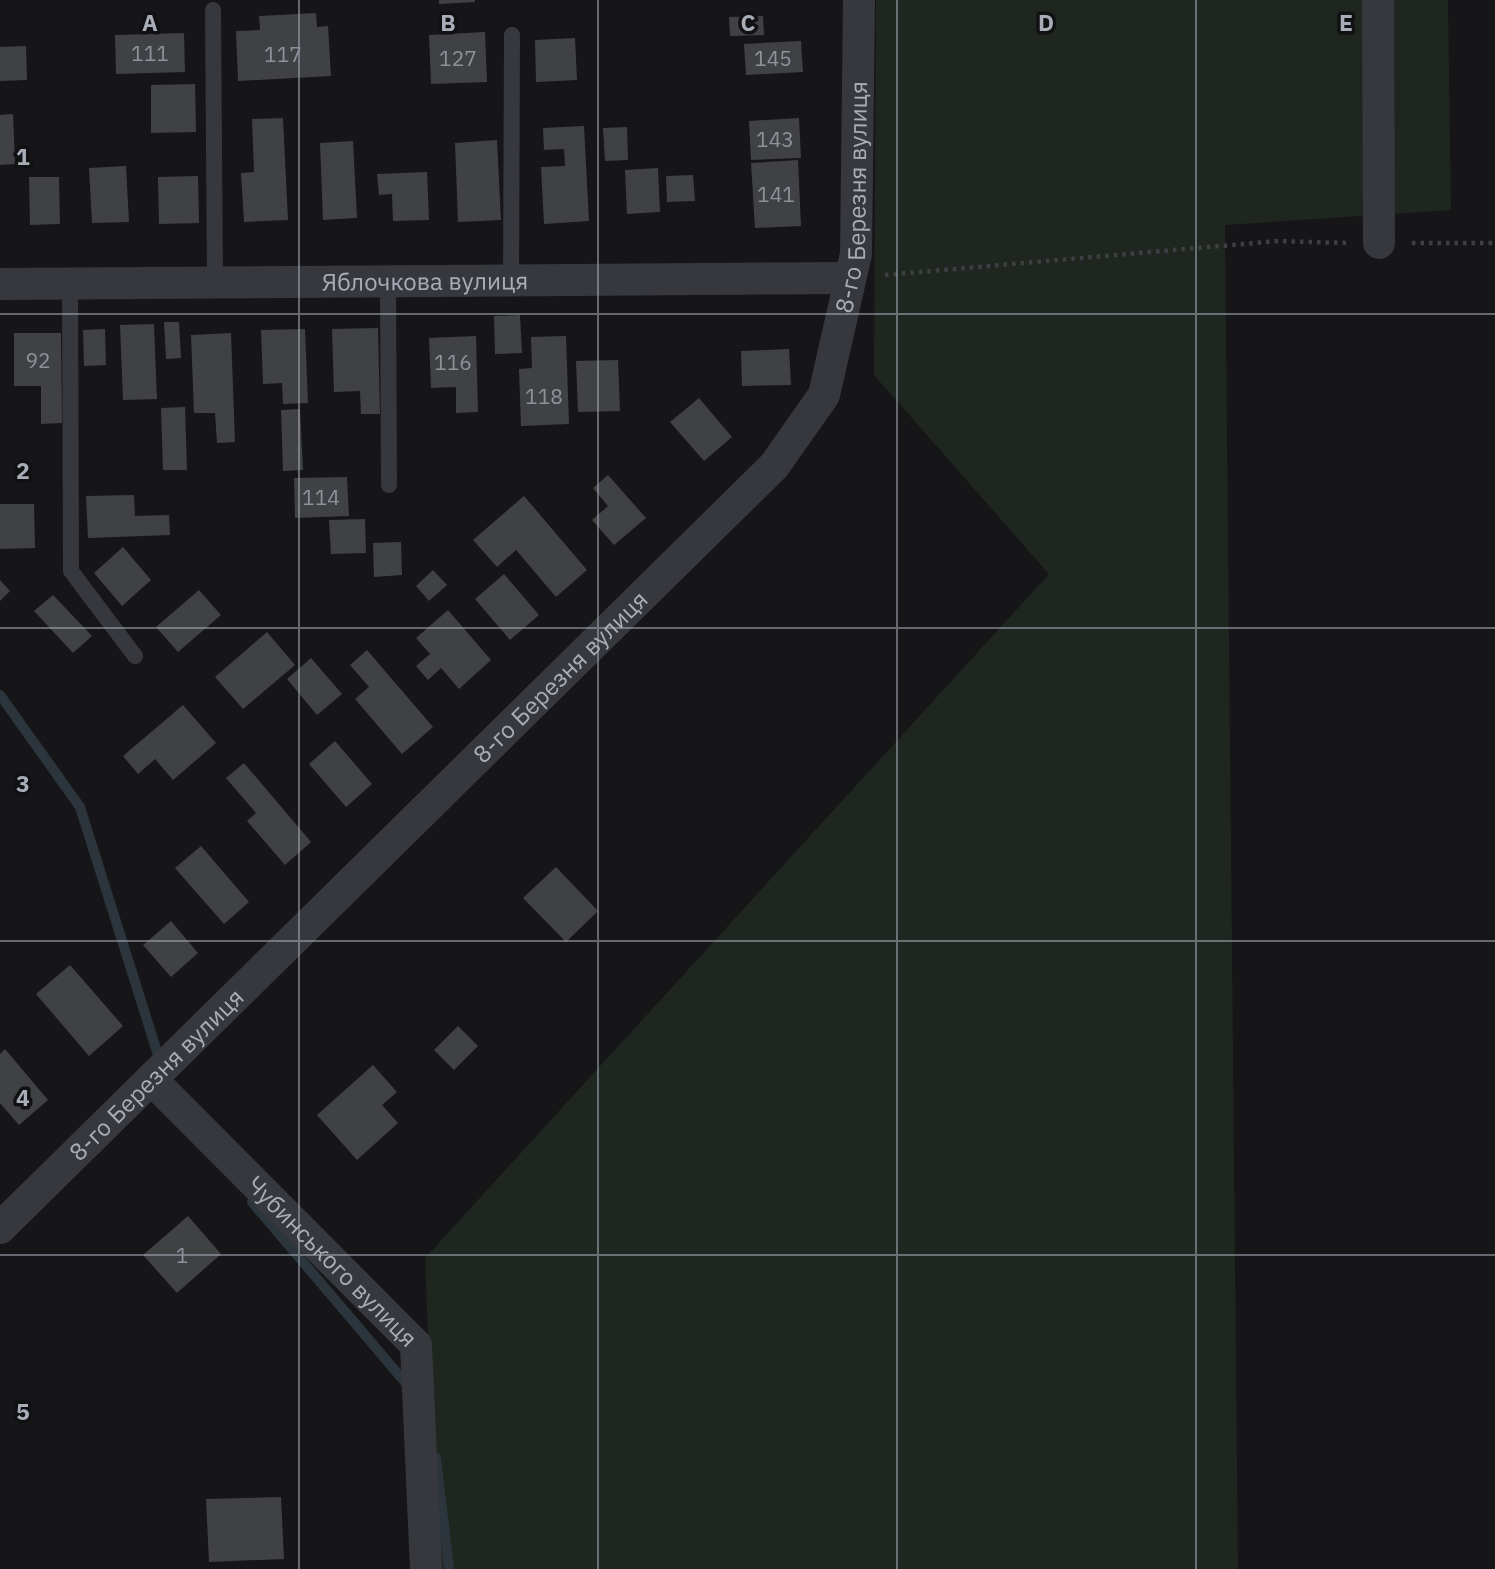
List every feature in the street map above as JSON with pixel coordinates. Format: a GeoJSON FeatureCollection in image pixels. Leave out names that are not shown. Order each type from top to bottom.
{"type":"FeatureCollection","features":[{"type":"Feature","properties":{"kind":"street","name":"8-го Березня вулиця"},"geometry":{"type":"LineString","coordinates":[[0,1228],[774,466],[824,395],[856,254],[859,0]]}},
{"type":"Feature","properties":{"kind":"street"},"geometry":{"type":"LineString","coordinates":[[1378,0],[1379,243]]}},
{"type":"Feature","properties":{"kind":"street","name":"Яблочкова вулиця"},"geometry":{"type":"LineString","coordinates":[[0,284],[850,278]]}},
{"type":"Feature","properties":{"kind":"street","name":"Чубинського вулиця"},"geometry":{"type":"LineString","coordinates":[[151,1079],[416,1345],[426,1569]]}},
{"type":"Feature","properties":{"kind":"lane"},"geometry":{"type":"LineString","coordinates":[[213,10],[215,283]]}},
{"type":"Feature","properties":{"kind":"lane"},"geometry":{"type":"LineString","coordinates":[[511,281],[512,35]]}},
{"type":"Feature","properties":{"kind":"lane"},"geometry":{"type":"LineString","coordinates":[[388,282],[388,485]]}},
{"type":"Feature","properties":{"kind":"lane"},"geometry":{"type":"LineString","coordinates":[[70,283],[71,571],[135,656]]}},
{"type":"Feature","properties":{"kind":"path"},"geometry":{"type":"LineString","coordinates":[[850,278],[1278,242],[1495,243]]}},
{"type":"Feature","properties":{"kind":"shaded area"},"geometry":{"type":"Polygon","coordinates":[[[876,0],[1448,0],[1451,210],[1225,225],[1238,1569],[437,1569],[425,1258],[1049,574],[874,375],[876,0]]]}},
{"type":"Feature","properties":{"kind":"building"},"geometry":{"type":"Polygon","coordinates":[[[439,0],[475,0],[475,2],[439,4],[439,0]]]}},
{"type":"Feature","properties":{"kind":"building"},"geometry":{"type":"Polygon","coordinates":[[[316,13],[317,27],[328,26],[331,76],[238,81],[236,31],[260,30],[259,16],[316,13]]]}},
{"type":"Feature","properties":{"kind":"building"},"geometry":{"type":"Polygon","coordinates":[[[763,16],[764,35],[730,36],[729,17],[763,16]]]}},
{"type":"Feature","properties":{"kind":"building"},"geometry":{"type":"Polygon","coordinates":[[[485,32],[487,82],[431,84],[429,35],[485,32]]]}},
{"type":"Feature","properties":{"kind":"building"},"geometry":{"type":"Polygon","coordinates":[[[184,33],[185,72],[116,74],[115,35],[184,33]]]}},
{"type":"Feature","properties":{"kind":"building"},"geometry":{"type":"Polygon","coordinates":[[[575,38],[577,80],[536,82],[535,40],[575,38]]]}},
{"type":"Feature","properties":{"kind":"building"},"geometry":{"type":"Polygon","coordinates":[[[801,41],[803,72],[746,75],[744,44],[801,41]]]}},
{"type":"Feature","properties":{"kind":"building"},"geometry":{"type":"Polygon","coordinates":[[[26,46],[27,80],[0,81],[0,47],[26,46]]]}},
{"type":"Feature","properties":{"kind":"building"},"geometry":{"type":"Polygon","coordinates":[[[195,84],[196,132],[151,133],[151,85],[195,84]]]}},
{"type":"Feature","properties":{"kind":"building"},"geometry":{"type":"Polygon","coordinates":[[[13,114],[15,164],[0,165],[0,115],[13,114]]]}},
{"type":"Feature","properties":{"kind":"building"},"geometry":{"type":"Polygon","coordinates":[[[283,118],[288,220],[244,222],[241,173],[254,172],[252,119],[283,118]]]}},
{"type":"Feature","properties":{"kind":"building"},"geometry":{"type":"Polygon","coordinates":[[[799,118],[801,158],[751,160],[749,121],[799,118]]]}},
{"type":"Feature","properties":{"kind":"building"},"geometry":{"type":"Polygon","coordinates":[[[584,126],[589,221],[544,224],[541,167],[565,166],[564,149],[544,150],[543,128],[584,126]]]}},
{"type":"Feature","properties":{"kind":"building"},"geometry":{"type":"Polygon","coordinates":[[[627,127],[628,160],[605,161],[603,128],[627,127]]]}},
{"type":"Feature","properties":{"kind":"building"},"geometry":{"type":"Polygon","coordinates":[[[497,140],[501,220],[458,222],[455,143],[497,140]]]}},
{"type":"Feature","properties":{"kind":"building"},"geometry":{"type":"Polygon","coordinates":[[[353,141],[357,218],[323,220],[320,143],[353,141]]]}},
{"type":"Feature","properties":{"kind":"building"},"geometry":{"type":"Polygon","coordinates":[[[798,160],[801,226],[755,228],[751,163],[798,160]]]}},
{"type":"Feature","properties":{"kind":"building"},"geometry":{"type":"Polygon","coordinates":[[[126,166],[129,222],[92,223],[89,168],[126,166]]]}},
{"type":"Feature","properties":{"kind":"building"},"geometry":{"type":"Polygon","coordinates":[[[658,168],[660,212],[627,214],[625,170],[658,168]]]}},
{"type":"Feature","properties":{"kind":"building"},"geometry":{"type":"Polygon","coordinates":[[[427,172],[429,220],[393,221],[392,194],[379,195],[377,174],[427,172]]]}},
{"type":"Feature","properties":{"kind":"building"},"geometry":{"type":"Polygon","coordinates":[[[693,175],[695,201],[667,202],[666,176],[693,175]]]}},
{"type":"Feature","properties":{"kind":"building"},"geometry":{"type":"Polygon","coordinates":[[[198,176],[199,223],[159,224],[158,177],[198,176]]]}},
{"type":"Feature","properties":{"kind":"building"},"geometry":{"type":"Polygon","coordinates":[[[29,177],[59,177],[60,224],[30,225],[29,177]]]}},
{"type":"Feature","properties":{"kind":"building"},"geometry":{"type":"Polygon","coordinates":[[[520,315],[522,353],[495,354],[494,316],[520,315]]]}},
{"type":"Feature","properties":{"kind":"building"},"geometry":{"type":"Polygon","coordinates":[[[164,322],[179,322],[181,358],[166,359],[164,322]]]}},
{"type":"Feature","properties":{"kind":"building"},"geometry":{"type":"Polygon","coordinates":[[[154,324],[157,399],[123,400],[120,325],[154,324]]]}},
{"type":"Feature","properties":{"kind":"building"},"geometry":{"type":"Polygon","coordinates":[[[378,328],[380,414],[361,414],[360,391],[334,392],[332,329],[378,328]]]}},
{"type":"Feature","properties":{"kind":"building"},"geometry":{"type":"Polygon","coordinates":[[[105,329],[106,365],[84,366],[83,330],[105,329]]]}},
{"type":"Feature","properties":{"kind":"building"},"geometry":{"type":"Polygon","coordinates":[[[305,329],[308,403],[283,404],[282,383],[263,384],[261,330],[305,329]]]}},
{"type":"Feature","properties":{"kind":"building"},"geometry":{"type":"Polygon","coordinates":[[[14,333],[61,333],[62,423],[41,424],[41,386],[14,386],[14,333]]]}},
{"type":"Feature","properties":{"kind":"building"},"geometry":{"type":"Polygon","coordinates":[[[231,333],[235,442],[217,443],[215,413],[194,413],[191,335],[231,333]]]}},
{"type":"Feature","properties":{"kind":"building"},"geometry":{"type":"Polygon","coordinates":[[[476,336],[478,412],[456,413],[456,387],[431,388],[429,338],[476,336]]]}},
{"type":"Feature","properties":{"kind":"building"},"geometry":{"type":"Polygon","coordinates":[[[566,336],[569,424],[521,426],[519,369],[532,368],[531,337],[566,336]]]}},
{"type":"Feature","properties":{"kind":"building"},"geometry":{"type":"Polygon","coordinates":[[[789,349],[791,385],[742,386],[741,351],[789,349]]]}},
{"type":"Feature","properties":{"kind":"building"},"geometry":{"type":"Polygon","coordinates":[[[618,360],[620,411],[578,412],[576,361],[618,360]]]}},
{"type":"Feature","properties":{"kind":"building"},"geometry":{"type":"Polygon","coordinates":[[[699,398],[732,437],[704,461],[670,422],[699,398]]]}},
{"type":"Feature","properties":{"kind":"building"},"geometry":{"type":"Polygon","coordinates":[[[185,407],[187,470],[163,470],[161,408],[185,407]]]}},
{"type":"Feature","properties":{"kind":"building"},"geometry":{"type":"Polygon","coordinates":[[[300,409],[303,470],[283,471],[281,410],[300,409]]]}},
{"type":"Feature","properties":{"kind":"building"},"geometry":{"type":"Polygon","coordinates":[[[608,475],[646,518],[614,545],[592,520],[608,506],[593,488],[608,475]]]}},
{"type":"Feature","properties":{"kind":"building"},"geometry":{"type":"Polygon","coordinates":[[[347,477],[349,516],[295,518],[294,478],[347,477]]]}},
{"type":"Feature","properties":{"kind":"building"},"geometry":{"type":"Polygon","coordinates":[[[134,495],[135,516],[169,515],[170,535],[88,538],[86,496],[134,495]]]}},
{"type":"Feature","properties":{"kind":"building"},"geometry":{"type":"Polygon","coordinates":[[[524,496],[587,570],[556,597],[516,550],[497,567],[473,540],[524,496]]]}},
{"type":"Feature","properties":{"kind":"building"},"geometry":{"type":"Polygon","coordinates":[[[0,504],[34,504],[35,548],[0,549],[0,504]]]}},
{"type":"Feature","properties":{"kind":"building"},"geometry":{"type":"Polygon","coordinates":[[[365,519],[366,553],[331,554],[329,520],[365,519]]]}},
{"type":"Feature","properties":{"kind":"building"},"geometry":{"type":"Polygon","coordinates":[[[401,542],[402,575],[374,577],[373,543],[401,542]]]}},
{"type":"Feature","properties":{"kind":"building"},"geometry":{"type":"Polygon","coordinates":[[[123,547],[151,580],[122,606],[94,573],[123,547]]]}},
{"type":"Feature","properties":{"kind":"building"},"geometry":{"type":"Polygon","coordinates":[[[433,570],[447,585],[429,601],[416,586],[433,570]]]}},
{"type":"Feature","properties":{"kind":"building"},"geometry":{"type":"Polygon","coordinates":[[[504,574],[539,615],[510,640],[475,599],[504,574]]]}},
{"type":"Feature","properties":{"kind":"building"},"geometry":{"type":"Polygon","coordinates":[[[0,580],[10,591],[0,601],[0,580]]]}},
{"type":"Feature","properties":{"kind":"building"},"geometry":{"type":"Polygon","coordinates":[[[199,590],[221,615],[178,652],[156,627],[199,590]]]}},
{"type":"Feature","properties":{"kind":"building"},"geometry":{"type":"Polygon","coordinates":[[[53,595],[92,636],[73,653],[34,611],[53,595]]]}},
{"type":"Feature","properties":{"kind":"building"},"geometry":{"type":"Polygon","coordinates":[[[448,610],[491,660],[459,689],[441,668],[428,680],[416,666],[430,654],[416,638],[448,610]]]}},
{"type":"Feature","properties":{"kind":"building"},"geometry":{"type":"Polygon","coordinates":[[[267,632],[295,665],[243,709],[215,677],[267,632]]]}},
{"type":"Feature","properties":{"kind":"building"},"geometry":{"type":"Polygon","coordinates":[[[367,650],[433,727],[402,754],[355,699],[369,687],[350,665],[367,650]]]}},
{"type":"Feature","properties":{"kind":"building"},"geometry":{"type":"Polygon","coordinates":[[[311,658],[342,694],[317,715],[287,679],[311,658]]]}},
{"type":"Feature","properties":{"kind":"building"},"geometry":{"type":"Polygon","coordinates":[[[183,705],[216,743],[173,780],[155,759],[138,774],[123,756],[183,705]]]}},
{"type":"Feature","properties":{"kind":"building"},"geometry":{"type":"Polygon","coordinates":[[[335,741],[372,784],[346,807],[309,764],[335,741]]]}},
{"type":"Feature","properties":{"kind":"building"},"geometry":{"type":"Polygon","coordinates":[[[244,763],[311,842],[285,865],[247,821],[256,813],[226,778],[244,763]]]}},
{"type":"Feature","properties":{"kind":"building"},"geometry":{"type":"Polygon","coordinates":[[[201,846],[249,902],[224,924],[175,868],[201,846]]]}},
{"type":"Feature","properties":{"kind":"building"},"geometry":{"type":"Polygon","coordinates":[[[556,867],[598,911],[566,942],[523,898],[556,867]]]}},
{"type":"Feature","properties":{"kind":"building"},"geometry":{"type":"Polygon","coordinates":[[[171,921],[198,953],[171,977],[143,945],[171,921]]]}},
{"type":"Feature","properties":{"kind":"building"},"geometry":{"type":"Polygon","coordinates":[[[70,965],[123,1026],[89,1056],[36,994],[70,965]]]}},
{"type":"Feature","properties":{"kind":"building"},"geometry":{"type":"Polygon","coordinates":[[[458,1026],[478,1046],[454,1070],[434,1050],[458,1026]]]}},
{"type":"Feature","properties":{"kind":"building"},"geometry":{"type":"Polygon","coordinates":[[[5,1049],[48,1100],[19,1125],[0,1103],[0,1054],[5,1049]]]}},
{"type":"Feature","properties":{"kind":"building"},"geometry":{"type":"Polygon","coordinates":[[[373,1065],[397,1092],[382,1105],[398,1123],[357,1160],[317,1115],[373,1065]]]}},
{"type":"Feature","properties":{"kind":"building"},"geometry":{"type":"Polygon","coordinates":[[[188,1216],[221,1254],[177,1293],[143,1255],[188,1216]]]}},
{"type":"Feature","properties":{"kind":"building"},"geometry":{"type":"Polygon","coordinates":[[[281,1497],[284,1559],[209,1562],[206,1499],[281,1497]]]}},
{"type":"Feature","properties":{"kind":"waterway"},"geometry":{"type":"LineString","coordinates":[[0,695],[80,807],[158,1055]]}},
{"type":"Feature","properties":{"kind":"waterway"},"geometry":{"type":"LineString","coordinates":[[252,1202],[410,1388]]}},
{"type":"Feature","properties":{"kind":"waterway"},"geometry":{"type":"LineString","coordinates":[[436,1458],[449,1569]]}}]}
